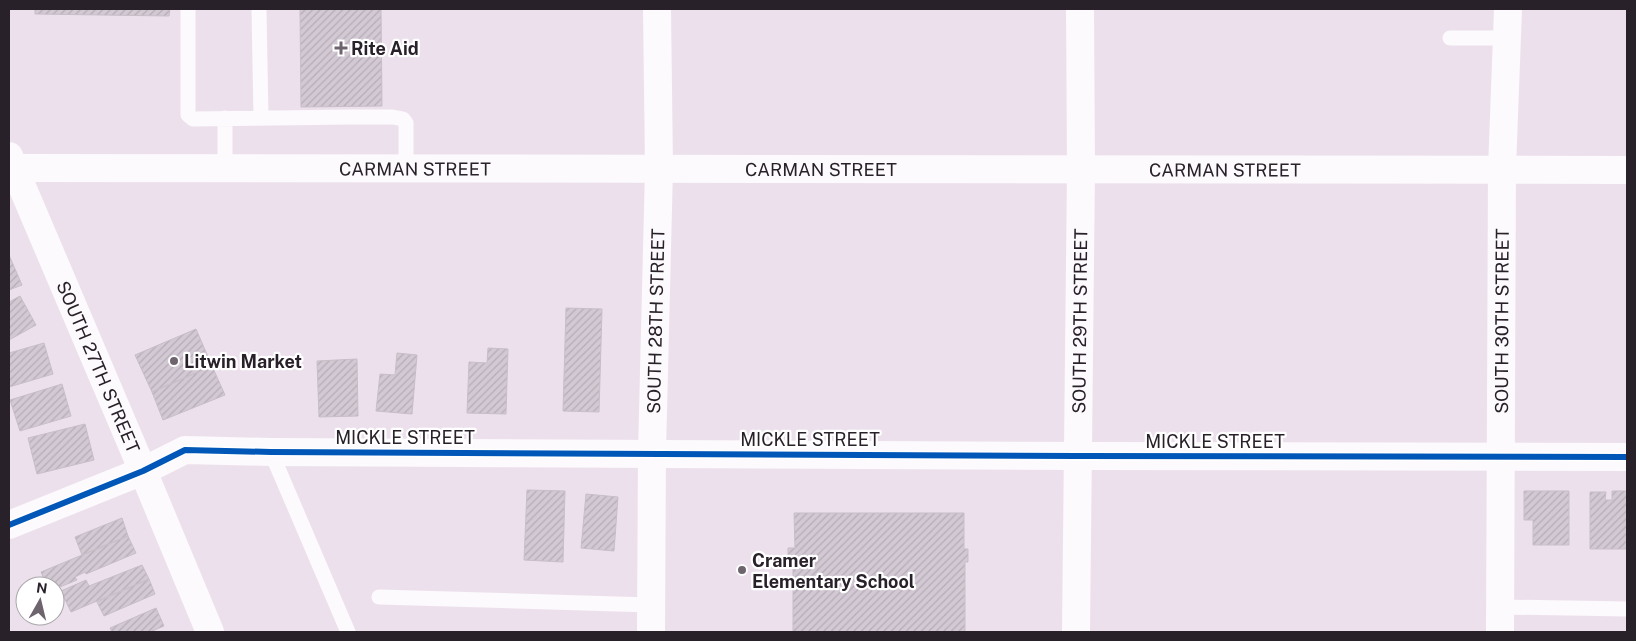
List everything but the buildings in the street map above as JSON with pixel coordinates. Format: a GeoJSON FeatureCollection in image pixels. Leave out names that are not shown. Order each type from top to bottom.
{"type":"FeatureCollection","features":[{"type":"Feature","properties":{"kind":"street","name":"SOUTH 28TH STREET"},"geometry":{"type":"LineString","coordinates":[[651,632],[652,453],[659,168],[657,9]]}},
{"type":"Feature","properties":{"kind":"street","name":"SOUTH 29TH STREET"},"geometry":{"type":"LineString","coordinates":[[1076,632],[1081,170],[1080,9]]}},
{"type":"Feature","properties":{"kind":"street","name":"SOUTH 30TH STREET"},"geometry":{"type":"LineString","coordinates":[[1500,620],[1502,169],[1508,9]]}},
{"type":"Feature","properties":{"kind":"street","name":"CARMAN STREET"},"geometry":{"type":"LineString","coordinates":[[11,162],[225,168],[1627,170]]}},
{"type":"Feature","properties":{"kind":"street","name":"SOUTH 27TH STREET"},"geometry":{"type":"LineString","coordinates":[[11,162],[210,632]]}},
{"type":"Feature","properties":{"kind":"street","name":"MICKLE STREET"},"geometry":{"type":"LineString","coordinates":[[9,526],[143,471],[185,450],[1077,456],[1627,457]]}},
{"type":"Feature","properties":{"kind":"lane"},"geometry":{"type":"LineString","coordinates":[[188,9],[188,115],[192,119],[393,117],[404,119],[406,123],[406,168]]}},
{"type":"Feature","properties":{"kind":"lane"},"geometry":{"type":"LineString","coordinates":[[259,9],[261,118]]}},
{"type":"Feature","properties":{"kind":"lane"},"geometry":{"type":"LineString","coordinates":[[1450,38],[1507,38]]}},
{"type":"Feature","properties":{"kind":"lane"},"geometry":{"type":"LineString","coordinates":[[225,118],[225,168]]}},
{"type":"Feature","properties":{"kind":"lane"},"geometry":{"type":"LineString","coordinates":[[271,452],[348,632]]}},
{"type":"Feature","properties":{"kind":"lane"},"geometry":{"type":"LineString","coordinates":[[380,597],[651,605]]}},
{"type":"Feature","properties":{"kind":"lane"},"geometry":{"type":"LineString","coordinates":[[1500,620],[1627,609]]}},
{"type":"Feature","properties":{"kind":"cycle path"},"geometry":{"type":"LineString","coordinates":[[9,525],[143,471],[185,450],[1077,456],[1627,457]]}},
{"type":"Feature","properties":{"kind":"place","name":"Rite Aid"},"geometry":{"type":"Point","coordinates":[341,48]}},
{"type":"Feature","properties":{"kind":"place","name":"Litwin Market"},"geometry":{"type":"Point","coordinates":[174,361]}},
{"type":"Feature","properties":{"kind":"place","name":"Cramer Elementary School"},"geometry":{"type":"Point","coordinates":[742,570]}}]}
